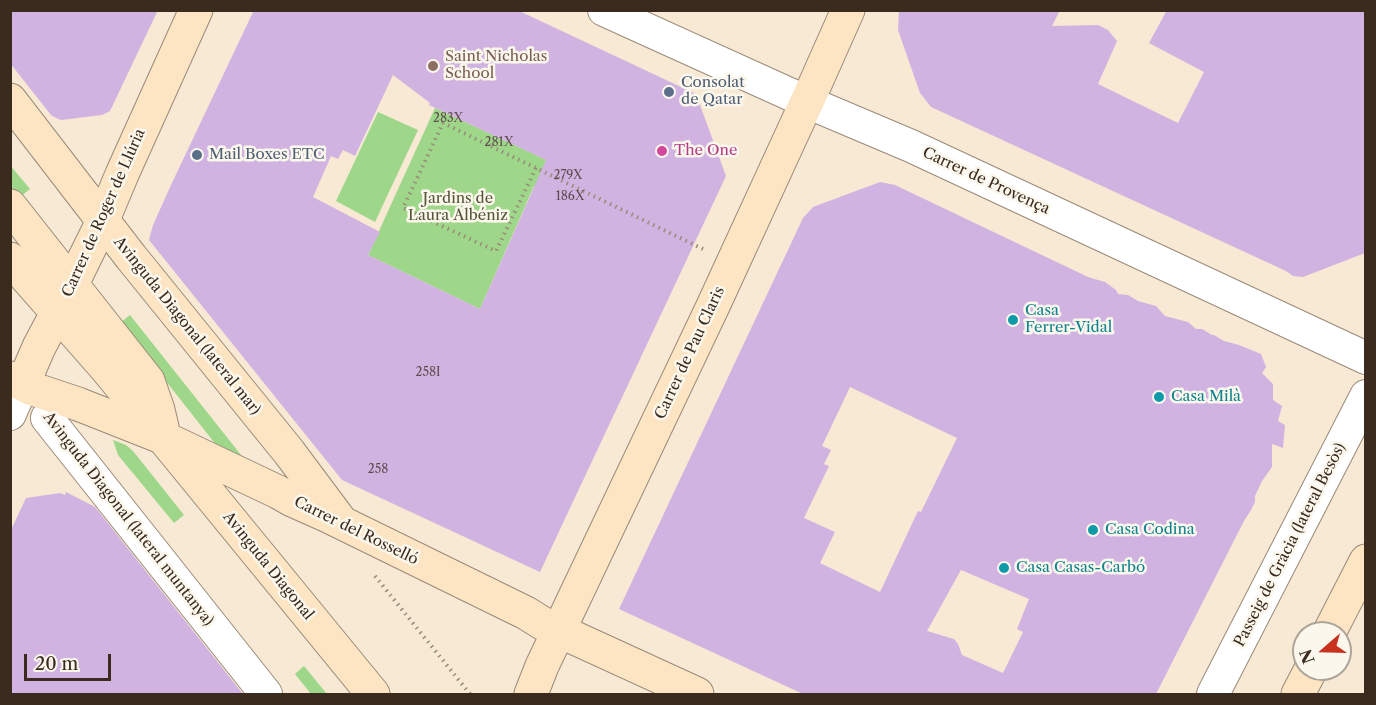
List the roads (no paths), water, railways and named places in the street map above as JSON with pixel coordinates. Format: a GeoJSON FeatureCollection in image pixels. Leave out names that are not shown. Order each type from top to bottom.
{"type":"FeatureCollection","features":[{"type":"Feature","properties":{"kind":"main road","name":"Carrer de Roger de Llúria"},"geometry":{"type":"LineString","coordinates":[[15,378],[39,347],[72,285],[196,10]]}},
{"type":"Feature","properties":{"kind":"main road","name":"Carrer de Pau Claris"},"geometry":{"type":"LineString","coordinates":[[531,694],[848,10]]}},
{"type":"Feature","properties":{"kind":"main road","name":"Avinguda Diagonal (lateral mar)"},"geometry":{"type":"LineString","coordinates":[[10,100],[102,220],[289,452],[342,523]]}},
{"type":"Feature","properties":{"kind":"main road","name":"Avinguda Diagonal"},"geometry":{"type":"LineString","coordinates":[[10,206],[148,381],[164,438]]}},
{"type":"Feature","properties":{"kind":"main road","name":"Avinguda Diagonal"},"geometry":{"type":"LineString","coordinates":[[10,260],[94,354],[373,694]]}},
{"type":"Feature","properties":{"kind":"main road","name":"Carrer del Rosselló"},"geometry":{"type":"LineString","coordinates":[[15,378],[164,438],[542,622],[697,694]]}},
{"type":"Feature","properties":{"kind":"main road","name":"Avinguda Diagonal (lateral muntanya)"},"geometry":{"type":"LineString","coordinates":[[15,378],[47,418]]}},
{"type":"Feature","properties":{"kind":"main road"},"geometry":{"type":"LineString","coordinates":[[1335,621],[1365,561]]}},
{"type":"Feature","properties":{"kind":"street","name":"Carrer de Provença"},"geometry":{"type":"LineString","coordinates":[[604,10],[807,102],[911,146],[1365,358]]}},
{"type":"Feature","properties":{"kind":"street","name":"Carrer de Roger de Llúria"},"geometry":{"type":"LineString","coordinates":[[10,414],[15,378]]}},
{"type":"Feature","properties":{"kind":"street","name":"Passeig de Gràcia (lateral Besòs)"},"geometry":{"type":"LineString","coordinates":[[1213,694],[1365,396]]}},
{"type":"Feature","properties":{"kind":"street","name":"Avinguda Diagonal (lateral muntanya)"},"geometry":{"type":"LineString","coordinates":[[47,418],[266,694]]}},
{"type":"Feature","properties":{"kind":"place","name":"Saint Nicholas School"},"geometry":{"type":"Point","coordinates":[433,66]}},
{"type":"Feature","properties":{"kind":"place","name":"Consolat de Qatar"},"geometry":{"type":"Point","coordinates":[669,92]}},
{"type":"Feature","properties":{"kind":"place","name":"The One"},"geometry":{"type":"Point","coordinates":[662,151]}},
{"type":"Feature","properties":{"kind":"place","name":"Mail Boxes ETC"},"geometry":{"type":"Point","coordinates":[197,155]}},
{"type":"Feature","properties":{"kind":"place","name":"Casa Ferrer-Vidal"},"geometry":{"type":"Point","coordinates":[1013,320]}},
{"type":"Feature","properties":{"kind":"place","name":"Casa Milà"},"geometry":{"type":"Point","coordinates":[1159,397]}},
{"type":"Feature","properties":{"kind":"place","name":"Casa Codina"},"geometry":{"type":"Point","coordinates":[1093,530]}},
{"type":"Feature","properties":{"kind":"place","name":"Casa Casas-Carbó"},"geometry":{"type":"Point","coordinates":[1004,568]}},
{"type":"Feature","properties":{"kind":"park label","name":"Jardins de Laura Albéniz"},"geometry":{"type":"Point","coordinates":[458,208]}}]}
